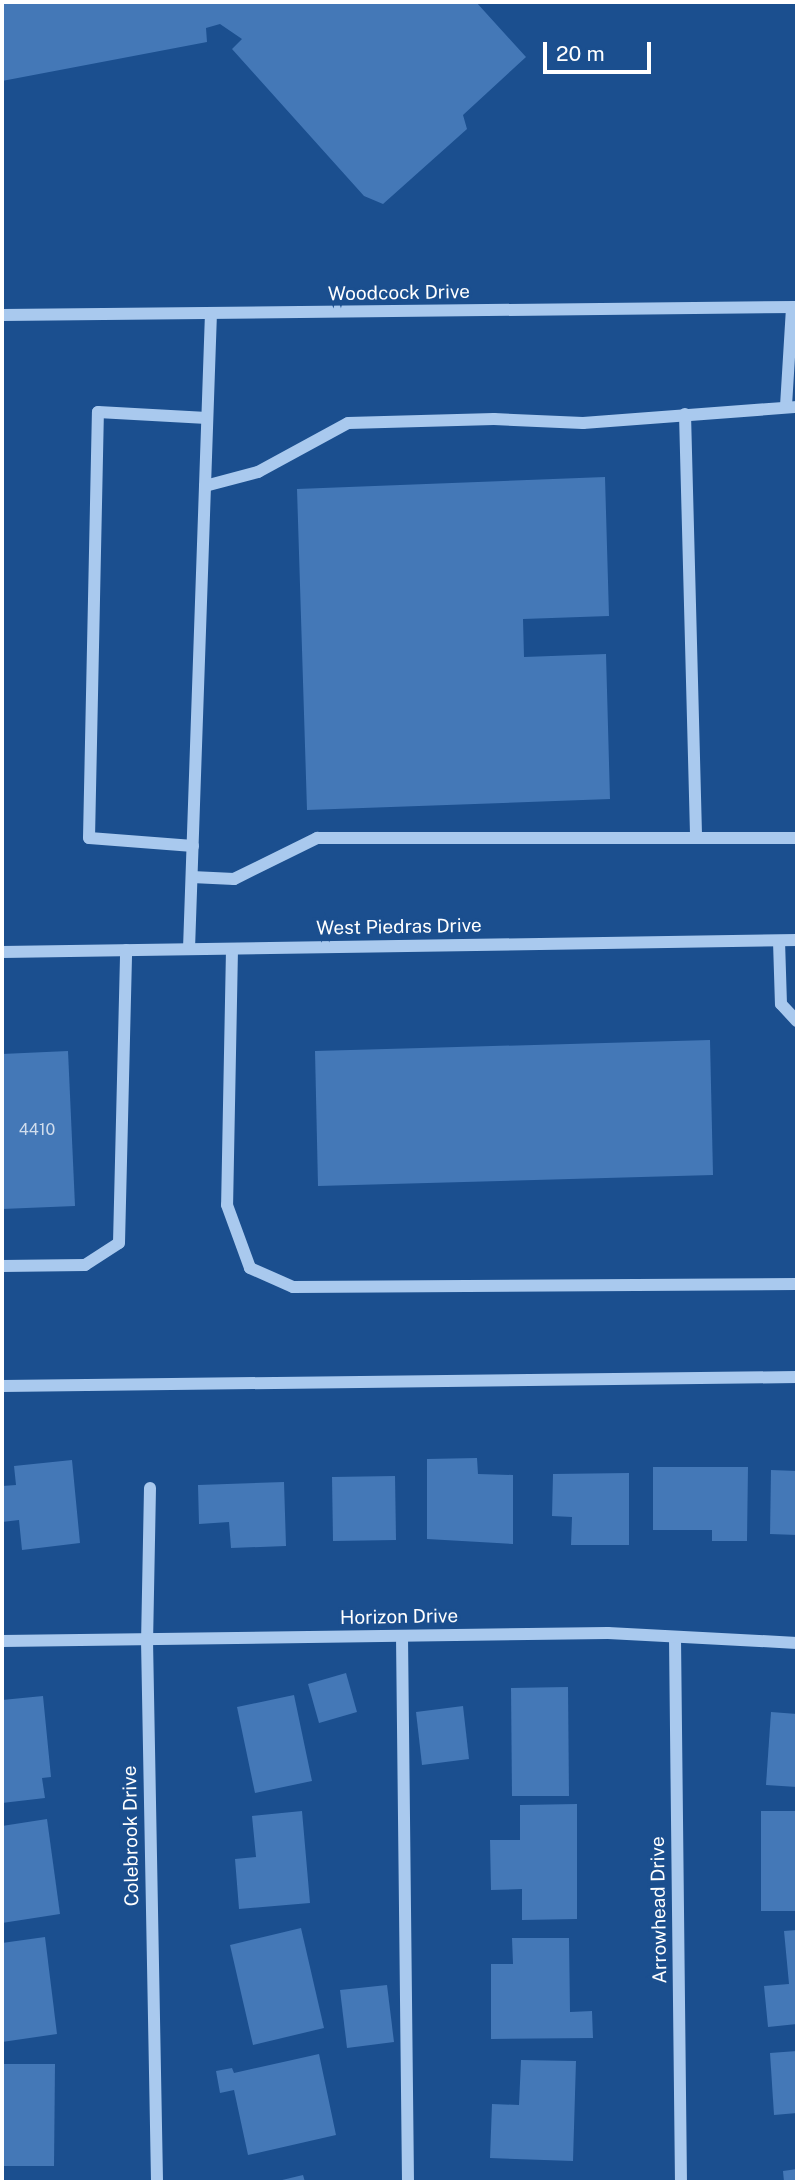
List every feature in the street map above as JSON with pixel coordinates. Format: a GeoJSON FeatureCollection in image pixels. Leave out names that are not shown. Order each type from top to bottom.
{"type":"FeatureCollection","features":[{"type":"Feature","properties":{"kind":"street","name":"Woodcock Drive"},"geometry":{"type":"LineString","coordinates":[[2,315],[795,307]]}},
{"type":"Feature","properties":{"kind":"street"},"geometry":{"type":"LineString","coordinates":[[205,486],[258,472],[348,423],[494,419],[583,423],[791,407],[795,307]]}},
{"type":"Feature","properties":{"kind":"street"},"geometry":{"type":"LineString","coordinates":[[189,949],[211,314]]}},
{"type":"Feature","properties":{"kind":"street"},"geometry":{"type":"LineString","coordinates":[[193,846],[89,838],[98,412],[207,418]]}},
{"type":"Feature","properties":{"kind":"street"},"geometry":{"type":"LineString","coordinates":[[685,414],[695,835]]}},
{"type":"Feature","properties":{"kind":"street"},"geometry":{"type":"LineString","coordinates":[[192,877],[234,879],[317,838],[695,835],[797,839]]}},
{"type":"Feature","properties":{"kind":"street","name":"West Piedras Drive"},"geometry":{"type":"LineString","coordinates":[[2,952],[797,940]]}},
{"type":"Feature","properties":{"kind":"street"},"geometry":{"type":"LineString","coordinates":[[779,941],[781,1004],[797,1021]]}},
{"type":"Feature","properties":{"kind":"street"},"geometry":{"type":"LineString","coordinates":[[232,949],[227,1205],[250,1268],[293,1287],[797,1284]]}},
{"type":"Feature","properties":{"kind":"street"},"geometry":{"type":"LineString","coordinates":[[2,1266],[85,1265],[119,1243],[126,950]]}},
{"type":"Feature","properties":{"kind":"street"},"geometry":{"type":"LineString","coordinates":[[2,1386],[797,1377]]}},
{"type":"Feature","properties":{"kind":"street","name":"Colebrook Drive"},"geometry":{"type":"LineString","coordinates":[[150,1488],[147,1640],[157,2182]]}},
{"type":"Feature","properties":{"kind":"street","name":"Horizon Drive"},"geometry":{"type":"LineString","coordinates":[[2,1641],[608,1633],[797,1643]]}},
{"type":"Feature","properties":{"kind":"street"},"geometry":{"type":"LineString","coordinates":[[402,1636],[408,2182]]}},
{"type":"Feature","properties":{"kind":"street","name":"Arrowhead Drive"},"geometry":{"type":"LineString","coordinates":[[675,1638],[681,2182]]}},
{"type":"Feature","properties":{"kind":"building"},"geometry":{"type":"Polygon","coordinates":[[[2,2],[476,2],[526,57],[463,115],[467,129],[383,204],[364,196],[232,49],[242,39],[220,24],[206,28],[207,42],[2,81],[2,2]]]}},
{"type":"Feature","properties":{"kind":"building"},"geometry":{"type":"Polygon","coordinates":[[[605,477],[609,616],[523,619],[524,657],[606,654],[610,799],[307,810],[297,489],[605,477]]]}},
{"type":"Feature","properties":{"kind":"building"},"geometry":{"type":"Polygon","coordinates":[[[710,1040],[713,1175],[318,1186],[315,1051],[710,1040]]]}},
{"type":"Feature","properties":{"kind":"building"},"geometry":{"type":"Polygon","coordinates":[[[68,1051],[75,1206],[2,1209],[2,1054],[68,1051]]]}},
{"type":"Feature","properties":{"kind":"building"},"geometry":{"type":"Polygon","coordinates":[[[477,1458],[478,1474],[513,1475],[513,1544],[427,1539],[427,1459],[477,1458]]]}},
{"type":"Feature","properties":{"kind":"building"},"geometry":{"type":"Polygon","coordinates":[[[72,1460],[80,1543],[22,1550],[19,1520],[2,1522],[2,1486],[16,1485],[14,1466],[72,1460]]]}},
{"type":"Feature","properties":{"kind":"building"},"geometry":{"type":"Polygon","coordinates":[[[653,1467],[748,1467],[747,1541],[712,1541],[712,1530],[653,1530],[653,1467]]]}},
{"type":"Feature","properties":{"kind":"building"},"geometry":{"type":"Polygon","coordinates":[[[771,1470],[797,1471],[797,1535],[770,1534],[771,1470]]]}},
{"type":"Feature","properties":{"kind":"building"},"geometry":{"type":"Polygon","coordinates":[[[629,1473],[629,1545],[571,1545],[572,1517],[552,1516],[553,1474],[629,1473]]]}},
{"type":"Feature","properties":{"kind":"building"},"geometry":{"type":"Polygon","coordinates":[[[395,1476],[396,1540],[333,1541],[332,1477],[395,1476]]]}},
{"type":"Feature","properties":{"kind":"building"},"geometry":{"type":"Polygon","coordinates":[[[284,1482],[286,1546],[231,1548],[229,1522],[199,1524],[198,1485],[284,1482]]]}},
{"type":"Feature","properties":{"kind":"building"},"geometry":{"type":"Polygon","coordinates":[[[346,1673],[357,1712],[319,1723],[308,1684],[346,1673]]]}},
{"type":"Feature","properties":{"kind":"building"},"geometry":{"type":"Polygon","coordinates":[[[568,1687],[569,1796],[512,1796],[511,1688],[568,1687]]]}},
{"type":"Feature","properties":{"kind":"building"},"geometry":{"type":"Polygon","coordinates":[[[294,1695],[312,1781],[255,1793],[237,1707],[294,1695]]]}},
{"type":"Feature","properties":{"kind":"building"},"geometry":{"type":"Polygon","coordinates":[[[43,1696],[51,1777],[42,1778],[45,1798],[2,1803],[2,1700],[43,1696]]]}},
{"type":"Feature","properties":{"kind":"building"},"geometry":{"type":"Polygon","coordinates":[[[463,1706],[469,1759],[422,1765],[416,1712],[463,1706]]]}},
{"type":"Feature","properties":{"kind":"building"},"geometry":{"type":"Polygon","coordinates":[[[771,1712],[797,1714],[797,1787],[766,1785],[771,1712]]]}},
{"type":"Feature","properties":{"kind":"building"},"geometry":{"type":"Polygon","coordinates":[[[577,1804],[577,1919],[522,1920],[522,1889],[491,1890],[490,1840],[520,1840],[520,1805],[577,1804]]]}},
{"type":"Feature","properties":{"kind":"building"},"geometry":{"type":"Polygon","coordinates":[[[302,1811],[310,1903],[239,1909],[235,1859],[256,1857],[252,1816],[302,1811]]]}},
{"type":"Feature","properties":{"kind":"building"},"geometry":{"type":"Polygon","coordinates":[[[761,1811],[797,1811],[797,1911],[761,1911],[761,1811]]]}},
{"type":"Feature","properties":{"kind":"building"},"geometry":{"type":"Polygon","coordinates":[[[47,1819],[60,1914],[2,1923],[2,1826],[47,1819]]]}},
{"type":"Feature","properties":{"kind":"building"},"geometry":{"type":"Polygon","coordinates":[[[301,1928],[324,2028],[253,2045],[230,1945],[301,1928]]]}},
{"type":"Feature","properties":{"kind":"building"},"geometry":{"type":"Polygon","coordinates":[[[797,1930],[797,2024],[768,2027],[764,1986],[789,1984],[784,1931],[797,1930]]]}},
{"type":"Feature","properties":{"kind":"building"},"geometry":{"type":"Polygon","coordinates":[[[45,1937],[57,2034],[2,2042],[2,1943],[45,1937]]]}},
{"type":"Feature","properties":{"kind":"building"},"geometry":{"type":"Polygon","coordinates":[[[512,1938],[569,1938],[570,2012],[592,2011],[593,2038],[491,2039],[491,1964],[513,1964],[512,1938]]]}},
{"type":"Feature","properties":{"kind":"building"},"geometry":{"type":"Polygon","coordinates":[[[387,1985],[394,2042],[347,2048],[340,1990],[387,1985]]]}},
{"type":"Feature","properties":{"kind":"building"},"geometry":{"type":"Polygon","coordinates":[[[797,2051],[797,2113],[774,2115],[770,2053],[797,2051]]]}},
{"type":"Feature","properties":{"kind":"building"},"geometry":{"type":"Polygon","coordinates":[[[319,2054],[336,2135],[248,2155],[234,2090],[220,2093],[216,2071],[232,2068],[234,2073],[319,2054]]]}},
{"type":"Feature","properties":{"kind":"building"},"geometry":{"type":"Polygon","coordinates":[[[521,2060],[576,2061],[573,2161],[490,2158],[492,2104],[519,2105],[521,2060]]]}},
{"type":"Feature","properties":{"kind":"building"},"geometry":{"type":"Polygon","coordinates":[[[2,2064],[55,2064],[54,2166],[2,2166],[2,2064]]]}},
{"type":"Feature","properties":{"kind":"building"},"geometry":{"type":"Polygon","coordinates":[[[797,2169],[797,2182],[784,2182],[783,2171],[797,2169]]]}},
{"type":"Feature","properties":{"kind":"building"},"geometry":{"type":"Polygon","coordinates":[[[303,2175],[305,2182],[278,2181],[303,2175]]]}}]}
